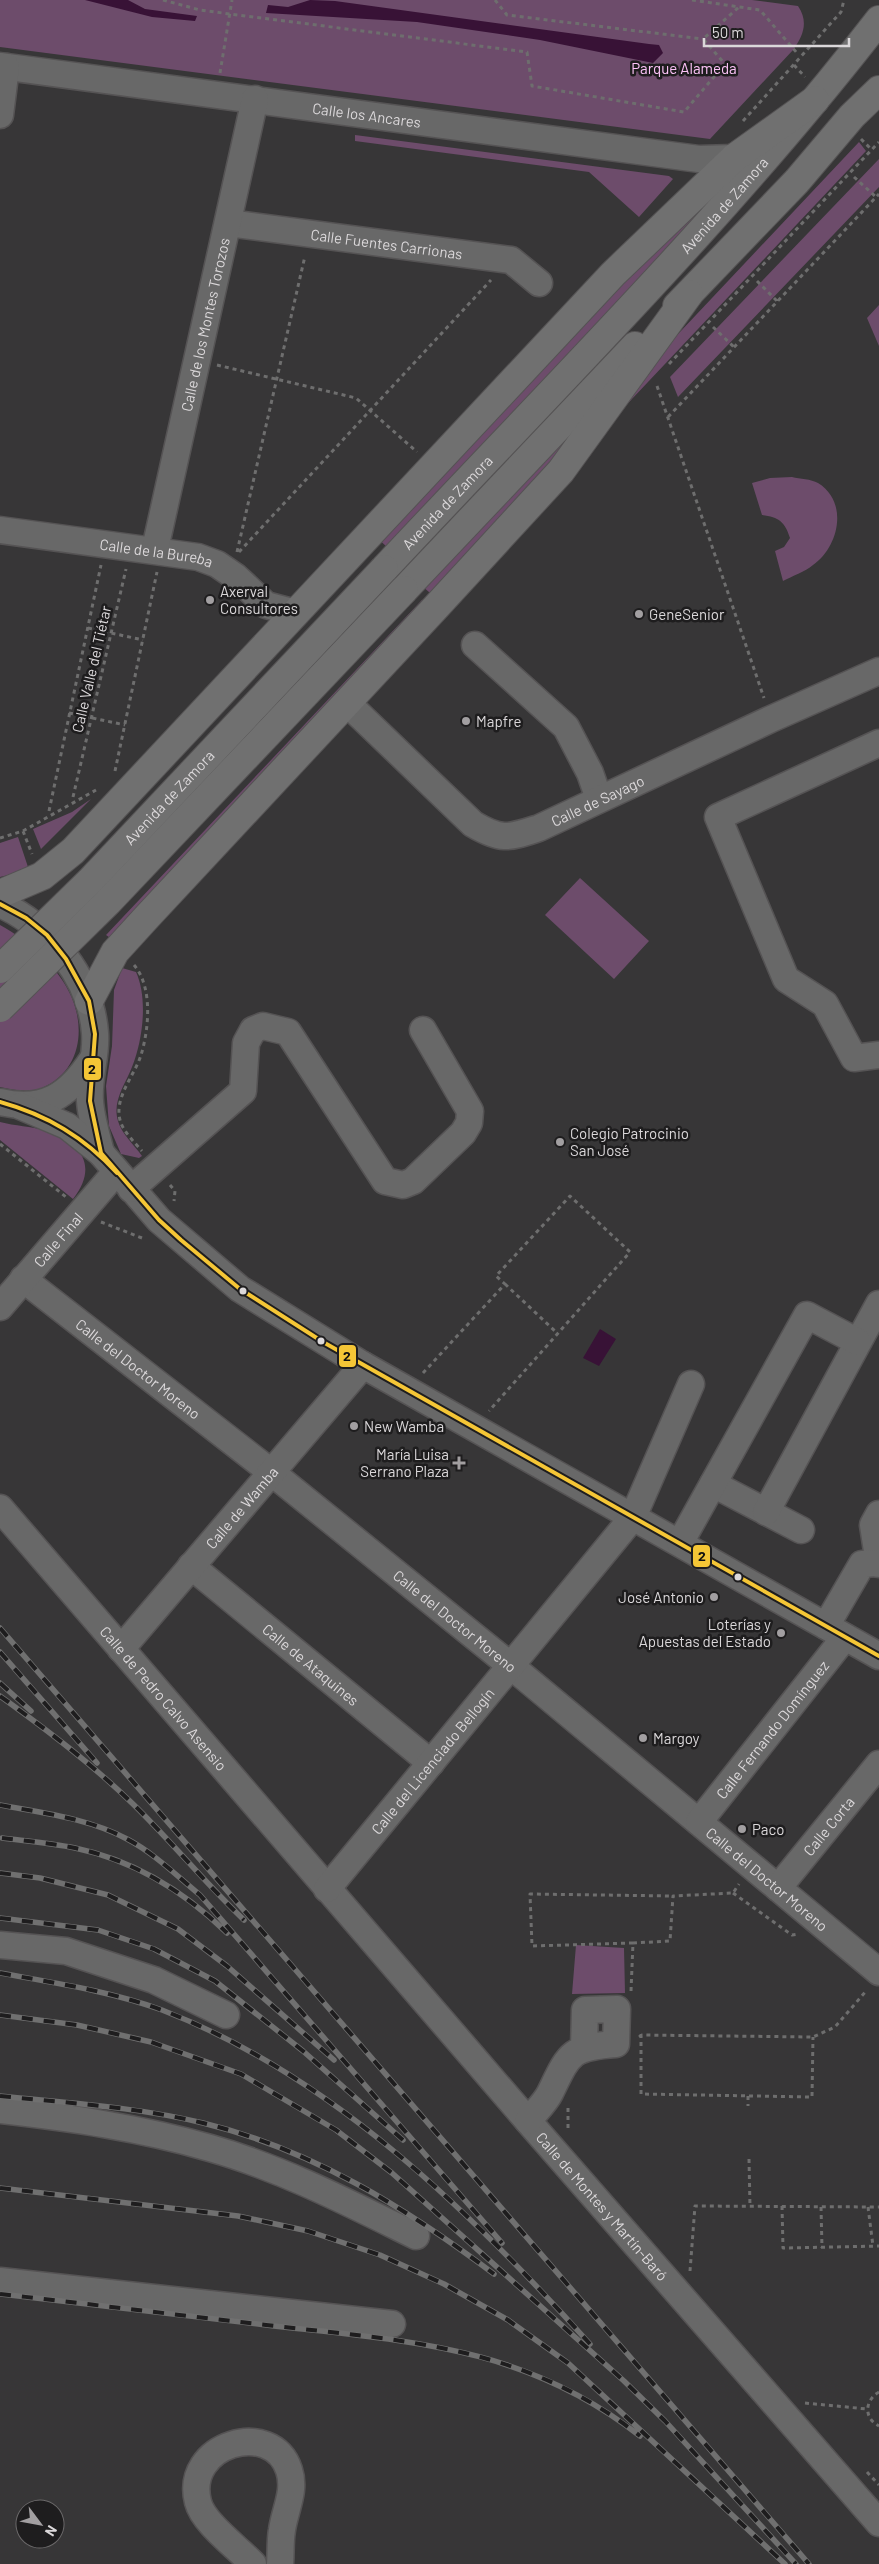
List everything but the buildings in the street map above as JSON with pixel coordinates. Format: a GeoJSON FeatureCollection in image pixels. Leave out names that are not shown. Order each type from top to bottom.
{"type":"FeatureCollection","features":[{"type":"Feature","properties":{"kind":"highway","name":"Avenida de Zamora"},"geometry":{"type":"LineString","coordinates":[[0,969],[90,882],[739,190],[879,20]]}},
{"type":"Feature","properties":{"kind":"highway","name":"Avenida de Zamora"},"geometry":{"type":"LineString","coordinates":[[0,1008],[108,902],[605,376],[689,294],[797,181],[852,116],[879,90]]}},
{"type":"Feature","properties":{"kind":"highway"},"geometry":{"type":"LineString","coordinates":[[0,894],[42,876],[73,852],[613,274],[734,158],[815,100]]}},
{"type":"Feature","properties":{"kind":"highway"},"geometry":{"type":"LineString","coordinates":[[797,181],[879,112]]}},
{"type":"Feature","properties":{"kind":"highway"},"geometry":{"type":"LineString","coordinates":[[89,1001],[115,952],[561,471],[689,294]]}},
{"type":"Feature","properties":{"kind":"street","name":"Calle los Ancares"},"geometry":{"type":"LineString","coordinates":[[3,66],[699,159],[734,158]]}},
{"type":"Feature","properties":{"kind":"street"},"geometry":{"type":"LineString","coordinates":[[0,115],[3,66]]}},
{"type":"Feature","properties":{"kind":"street","name":"Calle de los Montes Torozos"},"geometry":{"type":"LineString","coordinates":[[149,549],[197,360],[255,99]]}},
{"type":"Feature","properties":{"kind":"street","name":"Calle Fuentes Carrionas"},"geometry":{"type":"LineString","coordinates":[[228,223],[511,260]]}},
{"type":"Feature","properties":{"kind":"street"},"geometry":{"type":"LineString","coordinates":[[511,260],[539,283]]}},
{"type":"Feature","properties":{"kind":"street","name":"Calle de la Bureba"},"geometry":{"type":"LineString","coordinates":[[0,530],[198,557],[217,564],[236,577],[266,605],[296,613]]}},
{"type":"Feature","properties":{"kind":"street"},"geometry":{"type":"LineString","coordinates":[[475,645],[566,727],[590,773],[599,800]]}},
{"type":"Feature","properties":{"kind":"street","name":"Calle de Sayago"},"geometry":{"type":"LineString","coordinates":[[347,703],[473,824],[493,836],[512,837],[539,828],[771,718],[879,671]]}},
{"type":"Feature","properties":{"kind":"street"},"geometry":{"type":"LineString","coordinates":[[879,743],[718,817],[786,978],[825,1004],[854,1058],[879,1055]]}},
{"type":"Feature","properties":{"kind":"street"},"geometry":{"type":"LineString","coordinates":[[0,904],[26,918],[47,935],[66,959],[89,1001],[95,1034],[90,1101],[116,1171]]}},
{"type":"Feature","properties":{"kind":"street","name":"Calle Final"},"geometry":{"type":"LineString","coordinates":[[0,1307],[116,1171],[244,1091],[246,1042],[253,1030],[264,1026],[288,1032],[385,1182],[403,1185],[413,1181],[463,1133],[469,1123],[470,1111],[423,1030]]}},
{"type":"Feature","properties":{"kind":"street"},"geometry":{"type":"LineString","coordinates":[[10,1104],[45,1103],[60,1095],[79,1079],[92,1060]]}},
{"type":"Feature","properties":{"kind":"street"},"geometry":{"type":"LineString","coordinates":[[10,1104],[66,1126],[116,1171],[181,1240],[240,1289],[363,1365],[879,1656]]}},
{"type":"Feature","properties":{"kind":"street","name":"Calle del Doctor Moreno"},"geometry":{"type":"LineString","coordinates":[[23,1279],[271,1472],[512,1666],[778,1888],[876,1978]]}},
{"type":"Feature","properties":{"kind":"street"},"geometry":{"type":"LineString","coordinates":[[766,1512],[879,1304]]}},
{"type":"Feature","properties":{"kind":"street"},"geometry":{"type":"LineString","coordinates":[[680,1543],[807,1315],[858,1342]]}},
{"type":"Feature","properties":{"kind":"street","name":"Calle de Wamba"},"geometry":{"type":"LineString","coordinates":[[121,1649],[363,1365]]}},
{"type":"Feature","properties":{"kind":"street","name":"Calle del Licenciado Bellogín"},"geometry":{"type":"LineString","coordinates":[[327,1889],[633,1517],[691,1384]]}},
{"type":"Feature","properties":{"kind":"street"},"geometry":{"type":"LineString","coordinates":[[713,1484],[801,1530]]}},
{"type":"Feature","properties":{"kind":"street","name":"Calle de Pedro Calvo Asensio"},"geometry":{"type":"LineString","coordinates":[[0,1508],[327,1889]]}},
{"type":"Feature","properties":{"kind":"street"},"geometry":{"type":"LineString","coordinates":[[879,1514],[873,1525],[879,1564]]}},
{"type":"Feature","properties":{"kind":"street","name":"Calle Fernando Domínguez"},"geometry":{"type":"LineString","coordinates":[[699,1822],[836,1632],[862,1564],[879,1564]]}},
{"type":"Feature","properties":{"kind":"street","name":"Calle de Ataquines"},"geometry":{"type":"LineString","coordinates":[[191,1566],[431,1763]]}},
{"type":"Feature","properties":{"kind":"street","name":"Calle Corta"},"geometry":{"type":"LineString","coordinates":[[778,1888],[879,1764]]}},
{"type":"Feature","properties":{"kind":"street","name":"Calle de Montes y Martín-Baró"},"geometry":{"type":"LineString","coordinates":[[327,1889],[879,2523]]}},
{"type":"Feature","properties":{"kind":"street"},"geometry":{"type":"LineString","coordinates":[[0,1945],[66,1951],[154,1980],[226,2015]]}},
{"type":"Feature","properties":{"kind":"street"},"geometry":{"type":"LineString","coordinates":[[528,2121],[550,2095],[558,2074],[567,2060],[584,2048]]}},
{"type":"Feature","properties":{"kind":"street"},"geometry":{"type":"LineString","coordinates":[[0,2110],[99,2122],[210,2148],[309,2184],[416,2236]]}},
{"type":"Feature","properties":{"kind":"street"},"geometry":{"type":"LineString","coordinates":[[0,2281],[392,2324]]}},
{"type":"Feature","properties":{"kind":"street"},"geometry":{"type":"LineString","coordinates":[[253,2564],[204,2515],[198,2502],[198,2478],[204,2464],[217,2450],[234,2442],[256,2442],[277,2453],[289,2469],[292,2490],[282,2530],[280,2564]]}},
{"type":"Feature","properties":{"kind":"path"},"geometry":{"type":"LineString","coordinates":[[163,0],[200,10],[526,52],[532,86],[684,112],[725,64],[703,38],[507,15],[495,0]]}},
{"type":"Feature","properties":{"kind":"path"},"geometry":{"type":"LineString","coordinates":[[217,94],[232,0]]}},
{"type":"Feature","properties":{"kind":"path"},"geometry":{"type":"LineString","coordinates":[[692,0],[760,10],[797,53]]}},
{"type":"Feature","properties":{"kind":"path"},"geometry":{"type":"LineString","coordinates":[[739,125],[841,12],[844,0]]}},
{"type":"Feature","properties":{"kind":"path"},"geometry":{"type":"LineString","coordinates":[[703,38],[739,7]]}},
{"type":"Feature","properties":{"kind":"path"},"geometry":{"type":"LineString","coordinates":[[871,149],[879,142]]}},
{"type":"Feature","properties":{"kind":"path"},"geometry":{"type":"LineString","coordinates":[[668,417],[878,196],[854,177]]}},
{"type":"Feature","properties":{"kind":"path"},"geometry":{"type":"LineString","coordinates":[[310,234],[236,556],[511,260]]}},
{"type":"Feature","properties":{"kind":"path"},"geometry":{"type":"LineString","coordinates":[[757,281],[777,301]]}},
{"type":"Feature","properties":{"kind":"path"},"geometry":{"type":"LineString","coordinates":[[713,327],[734,347]]}},
{"type":"Feature","properties":{"kind":"path"},"geometry":{"type":"LineString","coordinates":[[197,360],[356,398],[420,454]]}},
{"type":"Feature","properties":{"kind":"path"},"geometry":{"type":"LineString","coordinates":[[657,386],[771,718]]}},
{"type":"Feature","properties":{"kind":"path"},"geometry":{"type":"LineString","coordinates":[[48,811],[106,543]]}},
{"type":"Feature","properties":{"kind":"path"},"geometry":{"type":"LineString","coordinates":[[115,772],[143,640],[149,549]]}},
{"type":"Feature","properties":{"kind":"path","name":"Calle Valle del Tiétar"},"geometry":{"type":"LineString","coordinates":[[73,797],[112,633],[149,549]]}},
{"type":"Feature","properties":{"kind":"path"},"geometry":{"type":"LineString","coordinates":[[88,628],[143,640]]}},
{"type":"Feature","properties":{"kind":"path"},"geometry":{"type":"LineString","coordinates":[[69,713],[125,725]]}},
{"type":"Feature","properties":{"kind":"path"},"geometry":{"type":"LineString","coordinates":[[0,838],[23,831],[34,859]]}},
{"type":"Feature","properties":{"kind":"path"},"geometry":{"type":"LineString","coordinates":[[130,962],[136,967],[145,985],[147,1017],[142,1054],[120,1099],[120,1120],[147,1158]]}},
{"type":"Feature","properties":{"kind":"path"},"geometry":{"type":"LineString","coordinates":[[0,1144],[68,1198]]}},
{"type":"Feature","properties":{"kind":"path"},"geometry":{"type":"LineString","coordinates":[[166,1180],[175,1191],[173,1206]]}},
{"type":"Feature","properties":{"kind":"path"},"geometry":{"type":"LineString","coordinates":[[474,1428],[630,1252],[570,1196],[496,1276],[557,1333]]}},
{"type":"Feature","properties":{"kind":"path"},"geometry":{"type":"LineString","coordinates":[[98,1220],[142,1238],[145,1234]]}},
{"type":"Feature","properties":{"kind":"path"},"geometry":{"type":"LineString","coordinates":[[407,1390],[505,1284]]}},
{"type":"Feature","properties":{"kind":"path"},"geometry":{"type":"LineString","coordinates":[[673,1896],[670,1941],[532,1946],[530,1894],[673,1896],[733,1892],[753,1867]]}},
{"type":"Feature","properties":{"kind":"path"},"geometry":{"type":"LineString","coordinates":[[631,2000],[633,1943]]}},
{"type":"Feature","properties":{"kind":"path"},"geometry":{"type":"LineString","coordinates":[[636,2031],[642,2035],[813,2037],[835,2027],[876,1978]]}},
{"type":"Feature","properties":{"kind":"path"},"geometry":{"type":"LineString","coordinates":[[642,2035],[640,2094],[812,2097],[813,2037]]}},
{"type":"Feature","properties":{"kind":"path"},"geometry":{"type":"LineString","coordinates":[[635,2041],[642,2035]]}},
{"type":"Feature","properties":{"kind":"path"},"geometry":{"type":"LineString","coordinates":[[748,2096],[748,2106]]}},
{"type":"Feature","properties":{"kind":"path"},"geometry":{"type":"LineString","coordinates":[[568,2102],[568,2138]]}},
{"type":"Feature","properties":{"kind":"path"},"geometry":{"type":"LineString","coordinates":[[749,2159],[750,2206]]}},
{"type":"Feature","properties":{"kind":"path"},"geometry":{"type":"LineString","coordinates":[[683,2270],[690,2277],[695,2206],[879,2207]]}},
{"type":"Feature","properties":{"kind":"path"},"geometry":{"type":"LineString","coordinates":[[782,2206],[783,2248],[879,2246]]}},
{"type":"Feature","properties":{"kind":"path"},"geometry":{"type":"LineString","coordinates":[[821,2206],[822,2248]]}},
{"type":"Feature","properties":{"kind":"path"},"geometry":{"type":"LineString","coordinates":[[868,2206],[873,2246]]}},
{"type":"Feature","properties":{"kind":"path"},"geometry":{"type":"LineString","coordinates":[[879,2392],[869,2400],[867,2409],[871,2420],[879,2426]]}},
{"type":"Feature","properties":{"kind":"path"},"geometry":{"type":"LineString","coordinates":[[809,2410],[803,2403],[867,2409]]}},
{"type":"Feature","properties":{"kind":"path"},"geometry":{"type":"LineString","coordinates":[[866,2471],[879,2485]]}},
{"type":"Feature","properties":{"kind":"green space","name":"Parque Alameda"},"geometry":{"type":"Polygon","coordinates":[[[0,0],[752,0],[798,6],[804,23],[800,39],[793,50],[710,139],[0,47],[0,0]]]}},
{"type":"Feature","properties":{"kind":"green space"},"geometry":{"type":"Polygon","coordinates":[[[355,135],[669,176],[673,179],[639,217],[589,172],[355,141],[355,135]]]}},
{"type":"Feature","properties":{"kind":"green space"},"geometry":{"type":"Polygon","coordinates":[[[859,142],[866,151],[598,435],[663,350],[859,142]]]}},
{"type":"Feature","properties":{"kind":"green space"},"geometry":{"type":"Polygon","coordinates":[[[752,159],[387,547],[376,537],[639,262],[752,159]]]}},
{"type":"Feature","properties":{"kind":"green space"},"geometry":{"type":"Polygon","coordinates":[[[879,159],[879,187],[678,397],[670,377],[879,159]]]}},
{"type":"Feature","properties":{"kind":"green space"},"geometry":{"type":"Polygon","coordinates":[[[879,305],[879,346],[867,318],[879,305]]]}},
{"type":"Feature","properties":{"kind":"green space"},"geometry":{"type":"Polygon","coordinates":[[[626,371],[548,474],[435,597],[423,587],[626,371]]]}},
{"type":"Feature","properties":{"kind":"green space"},"geometry":{"type":"Polygon","coordinates":[[[792,477],[818,483],[828,491],[834,501],[837,524],[829,547],[822,557],[806,570],[783,581],[775,551],[784,547],[790,538],[781,521],[762,515],[752,483],[770,478],[792,477]]]}},
{"type":"Feature","properties":{"kind":"green space"},"geometry":{"type":"Polygon","coordinates":[[[422,600],[428,606],[116,942],[106,935],[422,600]]]}},
{"type":"Feature","properties":{"kind":"green space"},"geometry":{"type":"Polygon","coordinates":[[[91,799],[41,849],[33,829],[72,812],[91,799]]]}},
{"type":"Feature","properties":{"kind":"green space"},"geometry":{"type":"Polygon","coordinates":[[[18,837],[29,870],[0,877],[0,843],[18,837]]]}},
{"type":"Feature","properties":{"kind":"green space"},"geometry":{"type":"Polygon","coordinates":[[[580,878],[649,941],[614,979],[545,915],[580,878]]]}},
{"type":"Feature","properties":{"kind":"green space"},"geometry":{"type":"Polygon","coordinates":[[[0,925],[21,938],[51,965],[72,998],[76,1011],[78,1037],[76,1050],[71,1061],[64,1072],[54,1081],[37,1090],[0,1087],[0,925]]]}},
{"type":"Feature","properties":{"kind":"green space"},"geometry":{"type":"Polygon","coordinates":[[[122,968],[136,972],[142,994],[143,1019],[136,1056],[120,1093],[117,1114],[122,1130],[142,1156],[139,1158],[121,1154],[109,1126],[106,1086],[112,1046],[114,990],[122,968]]]}},
{"type":"Feature","properties":{"kind":"green space"},"geometry":{"type":"Polygon","coordinates":[[[0,1122],[46,1131],[69,1142],[77,1149],[85,1166],[85,1176],[81,1187],[73,1199],[0,1140],[0,1122]]]}},
{"type":"Feature","properties":{"kind":"green space"},"geometry":{"type":"Polygon","coordinates":[[[576,1945],[624,1948],[625,1993],[572,1994],[576,1945]]]}},
{"type":"Feature","properties":{"kind":"shaded area"},"geometry":{"type":"Polygon","coordinates":[[[85,0],[128,0],[145,9],[197,16],[195,21],[152,17],[85,0]]]}},
{"type":"Feature","properties":{"kind":"shaded area"},"geometry":{"type":"Polygon","coordinates":[[[310,0],[335,1],[659,45],[663,53],[653,63],[540,40],[417,22],[266,13],[268,5],[288,7],[310,0]]]}},
{"type":"Feature","properties":{"kind":"shaded area"},"geometry":{"type":"Polygon","coordinates":[[[600,1329],[616,1339],[599,1366],[583,1358],[600,1329]]]}},
{"type":"Feature","properties":{"kind":"railway"},"geometry":{"type":"LineString","coordinates":[[0,1628],[809,2564]]}},
{"type":"Feature","properties":{"kind":"railway"},"geometry":{"type":"LineString","coordinates":[[0,1652],[97,1763]]}},
{"type":"Feature","properties":{"kind":"railway"},"geometry":{"type":"LineString","coordinates":[[0,1683],[31,1711]]}},
{"type":"Feature","properties":{"kind":"railway"},"geometry":{"type":"LineString","coordinates":[[0,1696],[102,1775],[147,1818],[244,1920]]}},
{"type":"Feature","properties":{"kind":"railway"},"geometry":{"type":"LineString","coordinates":[[0,1805],[65,1817],[112,1832],[147,1851],[200,1895],[502,2243]]}},
{"type":"Feature","properties":{"kind":"railway"},"geometry":{"type":"LineString","coordinates":[[2,1838],[75,1848],[96,1853],[138,1869],[176,1891],[227,1933]]}},
{"type":"Feature","properties":{"kind":"railway"},"geometry":{"type":"LineString","coordinates":[[0,1873],[40,1878],[108,1895],[178,1929],[227,1966],[334,2060]]}},
{"type":"Feature","properties":{"kind":"railway"},"geometry":{"type":"LineString","coordinates":[[0,1918],[98,1930],[154,1949],[215,1981],[303,2051],[403,2140]]}},
{"type":"Feature","properties":{"kind":"railway"},"geometry":{"type":"LineString","coordinates":[[0,1973],[62,1984],[142,2003],[224,2038],[283,2071],[340,2109],[446,2197],[496,2245],[590,2344]]}},
{"type":"Feature","properties":{"kind":"railway"},"geometry":{"type":"LineString","coordinates":[[0,2015],[77,2025],[151,2042],[241,2074],[336,2130],[392,2173],[624,2381],[665,2421],[796,2564]]}},
{"type":"Feature","properties":{"kind":"railway"},"geometry":{"type":"LineString","coordinates":[[0,2096],[153,2113],[203,2123],[243,2134],[282,2148],[319,2165],[392,2204],[427,2226],[494,2274]]}},
{"type":"Feature","properties":{"kind":"railway"},"geometry":{"type":"LineString","coordinates":[[0,2188],[238,2216],[308,2231],[380,2255],[444,2284],[508,2320],[568,2363],[785,2564]]}},
{"type":"Feature","properties":{"kind":"railway"},"geometry":{"type":"LineString","coordinates":[[0,2294],[367,2336],[462,2352],[508,2365],[552,2383],[596,2406],[640,2436]]}},
{"type":"Feature","properties":{"kind":"transit line","name":"2"},"geometry":{"type":"LineString","coordinates":[[0,904],[26,918],[47,935],[66,959],[89,1001],[95,1034],[90,1101],[101,1153],[159,1220],[181,1240],[240,1289],[323,1342],[879,1656]]}},
{"type":"Feature","properties":{"kind":"transit line","name":"2"},"geometry":{"type":"LineString","coordinates":[[0,1102],[17,1107],[64,1129],[78,1138],[117,1173]]}},
{"type":"Feature","properties":{"kind":"place","name":"Axerval Consultores"},"geometry":{"type":"Point","coordinates":[210,600]}},
{"type":"Feature","properties":{"kind":"place","name":"GeneSenior"},"geometry":{"type":"Point","coordinates":[639,614]}},
{"type":"Feature","properties":{"kind":"place","name":"Mapfre"},"geometry":{"type":"Point","coordinates":[466,721]}},
{"type":"Feature","properties":{"kind":"place","name":"Colegio Patrocinio San José"},"geometry":{"type":"Point","coordinates":[560,1142]}},
{"type":"Feature","properties":{"kind":"place","name":"New Wamba"},"geometry":{"type":"Point","coordinates":[354,1426]}},
{"type":"Feature","properties":{"kind":"place","name":"María Luisa Serrano Plaza"},"geometry":{"type":"Point","coordinates":[459,1463]}},
{"type":"Feature","properties":{"kind":"place","name":"José Antonio"},"geometry":{"type":"Point","coordinates":[714,1597]}},
{"type":"Feature","properties":{"kind":"place","name":"Loterías y Apuestas del Estado"},"geometry":{"type":"Point","coordinates":[781,1633]}},
{"type":"Feature","properties":{"kind":"place","name":"Margoy"},"geometry":{"type":"Point","coordinates":[643,1738]}},
{"type":"Feature","properties":{"kind":"place","name":"Paco"},"geometry":{"type":"Point","coordinates":[742,1829]}}]}
